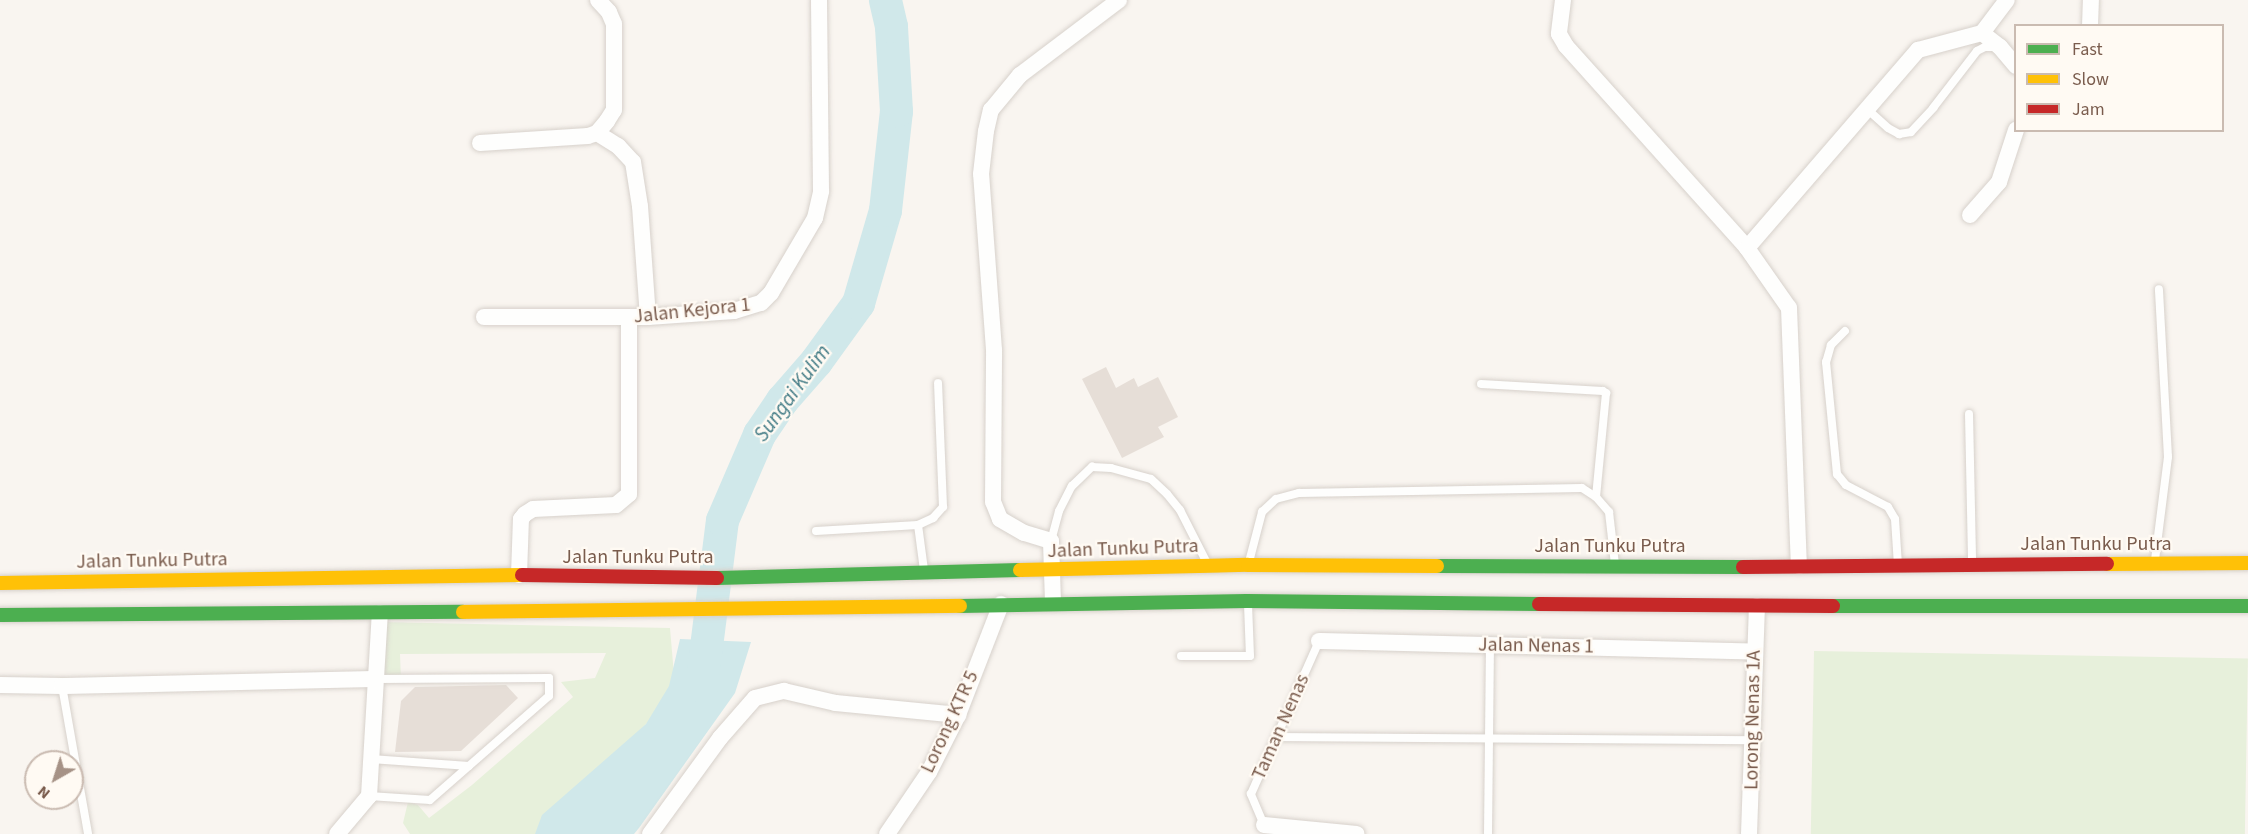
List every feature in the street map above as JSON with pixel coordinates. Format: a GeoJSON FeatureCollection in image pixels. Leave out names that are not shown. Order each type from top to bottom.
{"type":"FeatureCollection","features":[{"type":"Feature","properties":{"kind":"main road","name":"Jalan Tunku Putra"},"geometry":{"type":"LineString","coordinates":[[0,583],[339,576],[519,575],[667,579],[1248,565],[1822,566],[2248,563]]}},
{"type":"Feature","properties":{"kind":"main road"},"geometry":{"type":"LineString","coordinates":[[1698,566],[1738,586],[1756,606]]}},
{"type":"Feature","properties":{"kind":"main road"},"geometry":{"type":"LineString","coordinates":[[1784,580],[1822,566]]}},
{"type":"Feature","properties":{"kind":"main road"},"geometry":{"type":"LineString","coordinates":[[339,576],[374,601]]}},
{"type":"Feature","properties":{"kind":"main road"},"geometry":{"type":"LineString","coordinates":[[412,576],[413,595],[436,613]]}},
{"type":"Feature","properties":{"kind":"main road"},"geometry":{"type":"LineString","coordinates":[[1756,606],[1769,590]]}},
{"type":"Feature","properties":{"kind":"main road"},"geometry":{"type":"LineString","coordinates":[[0,615],[374,601],[436,613],[770,610],[1053,602],[1247,601],[1756,606],[2248,606]]}},
{"type":"Feature","properties":{"kind":"street"},"geometry":{"type":"LineString","coordinates":[[480,143],[588,136],[597,133],[614,110],[614,24],[609,12],[598,0]]}},
{"type":"Feature","properties":{"kind":"street","name":"Jalan Kejora 1"},"geometry":{"type":"LineString","coordinates":[[484,317],[629,317],[734,310],[762,303],[771,293],[814,218],[821,191],[819,0]]}},
{"type":"Feature","properties":{"kind":"street"},"geometry":{"type":"LineString","coordinates":[[1053,602],[1051,541],[1024,533],[1000,519],[993,501],[994,350],[981,174],[986,131],[992,110],[1020,75],[1119,0]]}},
{"type":"Feature","properties":{"kind":"street"},"geometry":{"type":"LineString","coordinates":[[1563,0],[1559,34],[1566,46],[1747,248],[1789,308],[1799,566]]}},
{"type":"Feature","properties":{"kind":"street"},"geometry":{"type":"LineString","coordinates":[[1747,248],[1918,50],[1982,33],[2007,0]]}},
{"type":"Feature","properties":{"kind":"street"},"geometry":{"type":"LineString","coordinates":[[2090,24],[2091,0]]}},
{"type":"Feature","properties":{"kind":"street"},"geometry":{"type":"LineString","coordinates":[[1982,33],[2000,47],[2014,64]]}},
{"type":"Feature","properties":{"kind":"street"},"geometry":{"type":"LineString","coordinates":[[1970,215],[1999,182],[2015,132]]}},
{"type":"Feature","properties":{"kind":"street"},"geometry":{"type":"LineString","coordinates":[[597,133],[618,146],[633,162],[640,206],[648,316]]}},
{"type":"Feature","properties":{"kind":"street"},"geometry":{"type":"LineString","coordinates":[[519,575],[521,519],[525,514],[533,509],[616,505],[629,494],[629,317]]}},
{"type":"Feature","properties":{"kind":"street"},"geometry":{"type":"LineString","coordinates":[[340,831],[369,796],[376,679],[374,601]]}},
{"type":"Feature","properties":{"kind":"street","name":"Lorong KTR 5"},"geometry":{"type":"LineString","coordinates":[[887,834],[929,772],[958,715],[1001,604]]}},
{"type":"Feature","properties":{"kind":"street","name":"Lorong Nenas 1A"},"geometry":{"type":"LineString","coordinates":[[1749,834],[1756,606]]}},
{"type":"Feature","properties":{"kind":"street","name":"Jalan Nenas 1"},"geometry":{"type":"LineString","coordinates":[[1319,641],[1754,652]]}},
{"type":"Feature","properties":{"kind":"street"},"geometry":{"type":"LineString","coordinates":[[0,684],[62,686],[376,679]]}},
{"type":"Feature","properties":{"kind":"street"},"geometry":{"type":"LineString","coordinates":[[650,834],[720,738],[755,698],[784,691],[836,703],[958,715]]}},
{"type":"Feature","properties":{"kind":"street","name":"Taman Nenas"},"geometry":{"type":"LineString","coordinates":[[1263,825],[1357,834]]}},
{"type":"Feature","properties":{"kind":"lane"},"geometry":{"type":"LineString","coordinates":[[1867,109],[1887,128],[1899,134],[1911,132],[1933,108],[1977,51],[1984,46],[2000,47]]}},
{"type":"Feature","properties":{"kind":"lane"},"geometry":{"type":"LineString","coordinates":[[2154,563],[2168,457],[2159,289]]}},
{"type":"Feature","properties":{"kind":"lane"},"geometry":{"type":"LineString","coordinates":[[1845,331],[1832,345],[1826,362],[1837,474],[1846,485],[1888,507],[1895,519],[1898,565]]}},
{"type":"Feature","properties":{"kind":"lane"},"geometry":{"type":"LineString","coordinates":[[816,531],[918,525],[933,518],[943,507],[938,383]]}},
{"type":"Feature","properties":{"kind":"lane"},"geometry":{"type":"LineString","coordinates":[[1481,384],[1606,393],[1596,497]]}},
{"type":"Feature","properties":{"kind":"lane"},"geometry":{"type":"LineString","coordinates":[[1969,414],[1972,565]]}},
{"type":"Feature","properties":{"kind":"lane"},"geometry":{"type":"LineString","coordinates":[[1051,541],[1059,511],[1072,486],[1092,467],[1111,468],[1150,479],[1167,494],[1180,510],[1209,566]]}},
{"type":"Feature","properties":{"kind":"lane"},"geometry":{"type":"LineString","coordinates":[[1248,565],[1262,512],[1276,499],[1299,493],[1582,488],[1596,497],[1609,512],[1615,566]]}},
{"type":"Feature","properties":{"kind":"lane"},"geometry":{"type":"LineString","coordinates":[[918,525],[925,573]]}},
{"type":"Feature","properties":{"kind":"lane"},"geometry":{"type":"LineString","coordinates":[[1181,656],[1250,656],[1247,601]]}},
{"type":"Feature","properties":{"kind":"lane","name":"Taman Nenas"},"geometry":{"type":"LineString","coordinates":[[1263,825],[1251,794],[1319,641]]}},
{"type":"Feature","properties":{"kind":"lane"},"geometry":{"type":"LineString","coordinates":[[1488,834],[1490,645]]}},
{"type":"Feature","properties":{"kind":"lane"},"geometry":{"type":"LineString","coordinates":[[369,796],[430,800],[549,696],[549,678],[376,679]]}},
{"type":"Feature","properties":{"kind":"lane"},"geometry":{"type":"LineString","coordinates":[[62,686],[88,834]]}},
{"type":"Feature","properties":{"kind":"lane"},"geometry":{"type":"LineString","coordinates":[[1277,737],[1753,740]]}},
{"type":"Feature","properties":{"kind":"lane"},"geometry":{"type":"LineString","coordinates":[[371,759],[469,766]]}},
{"type":"Feature","properties":{"kind":"green space"},"geometry":{"type":"Polygon","coordinates":[[[381,622],[670,628],[674,675],[666,697],[648,722],[542,834],[410,834],[403,823],[408,802],[418,805],[429,818],[472,785],[573,697],[561,682],[595,678],[606,653],[400,654],[401,680],[376,679],[381,622]]]}},
{"type":"Feature","properties":{"kind":"green space"},"geometry":{"type":"Polygon","coordinates":[[[1814,651],[2248,659],[2245,834],[1811,834],[1814,651]]]}},
{"type":"Feature","properties":{"kind":"water"},"geometry":{"type":"Polygon","coordinates":[[[680,639],[751,642],[735,693],[639,828],[634,834],[535,834],[542,815],[646,724],[669,686],[680,639]]]}},
{"type":"Feature","properties":{"kind":"building"},"geometry":{"type":"Polygon","coordinates":[[[1106,367],[1116,388],[1134,378],[1138,387],[1158,377],[1178,417],[1158,427],[1164,437],[1122,458],[1082,379],[1106,367]]]}},
{"type":"Feature","properties":{"kind":"building"},"geometry":{"type":"Polygon","coordinates":[[[506,685],[518,698],[461,751],[395,752],[401,701],[415,687],[506,685]]]}},
{"type":"Feature","properties":{"kind":"waterway","name":"Sungai Kulim"},"geometry":{"type":"LineString","coordinates":[[701,686],[722,520],[759,434],[782,400],[816,361],[858,303],[885,210],[896,111],[891,26],[885,0]]}},
{"type":"Feature","properties":{"kind":"traffic: fast"},"geometry":{"type":"LineString","coordinates":[[1437,566],[1743,567]]}},
{"type":"Feature","properties":{"kind":"traffic: fast"},"geometry":{"type":"LineString","coordinates":[[717,578],[1020,570]]}},
{"type":"Feature","properties":{"kind":"traffic: fast"},"geometry":{"type":"LineString","coordinates":[[960,606],[1247,601],[1539,604]]}},
{"type":"Feature","properties":{"kind":"traffic: fast"},"geometry":{"type":"LineString","coordinates":[[1833,606],[2248,606]]}},
{"type":"Feature","properties":{"kind":"traffic: fast"},"geometry":{"type":"LineString","coordinates":[[0,615],[463,612]]}},
{"type":"Feature","properties":{"kind":"traffic: slow"},"geometry":{"type":"LineString","coordinates":[[2107,564],[2248,563]]}},
{"type":"Feature","properties":{"kind":"traffic: slow"},"geometry":{"type":"LineString","coordinates":[[1020,570],[1248,565],[1437,566]]}},
{"type":"Feature","properties":{"kind":"traffic: slow"},"geometry":{"type":"LineString","coordinates":[[0,583],[522,575]]}},
{"type":"Feature","properties":{"kind":"traffic: slow"},"geometry":{"type":"LineString","coordinates":[[463,612],[960,606]]}},
{"type":"Feature","properties":{"kind":"traffic: jam"},"geometry":{"type":"LineString","coordinates":[[1743,567],[2107,564]]}},
{"type":"Feature","properties":{"kind":"traffic: jam"},"geometry":{"type":"LineString","coordinates":[[522,575],[717,578]]}},
{"type":"Feature","properties":{"kind":"traffic: jam"},"geometry":{"type":"LineString","coordinates":[[1539,604],[1833,606]]}}]}
